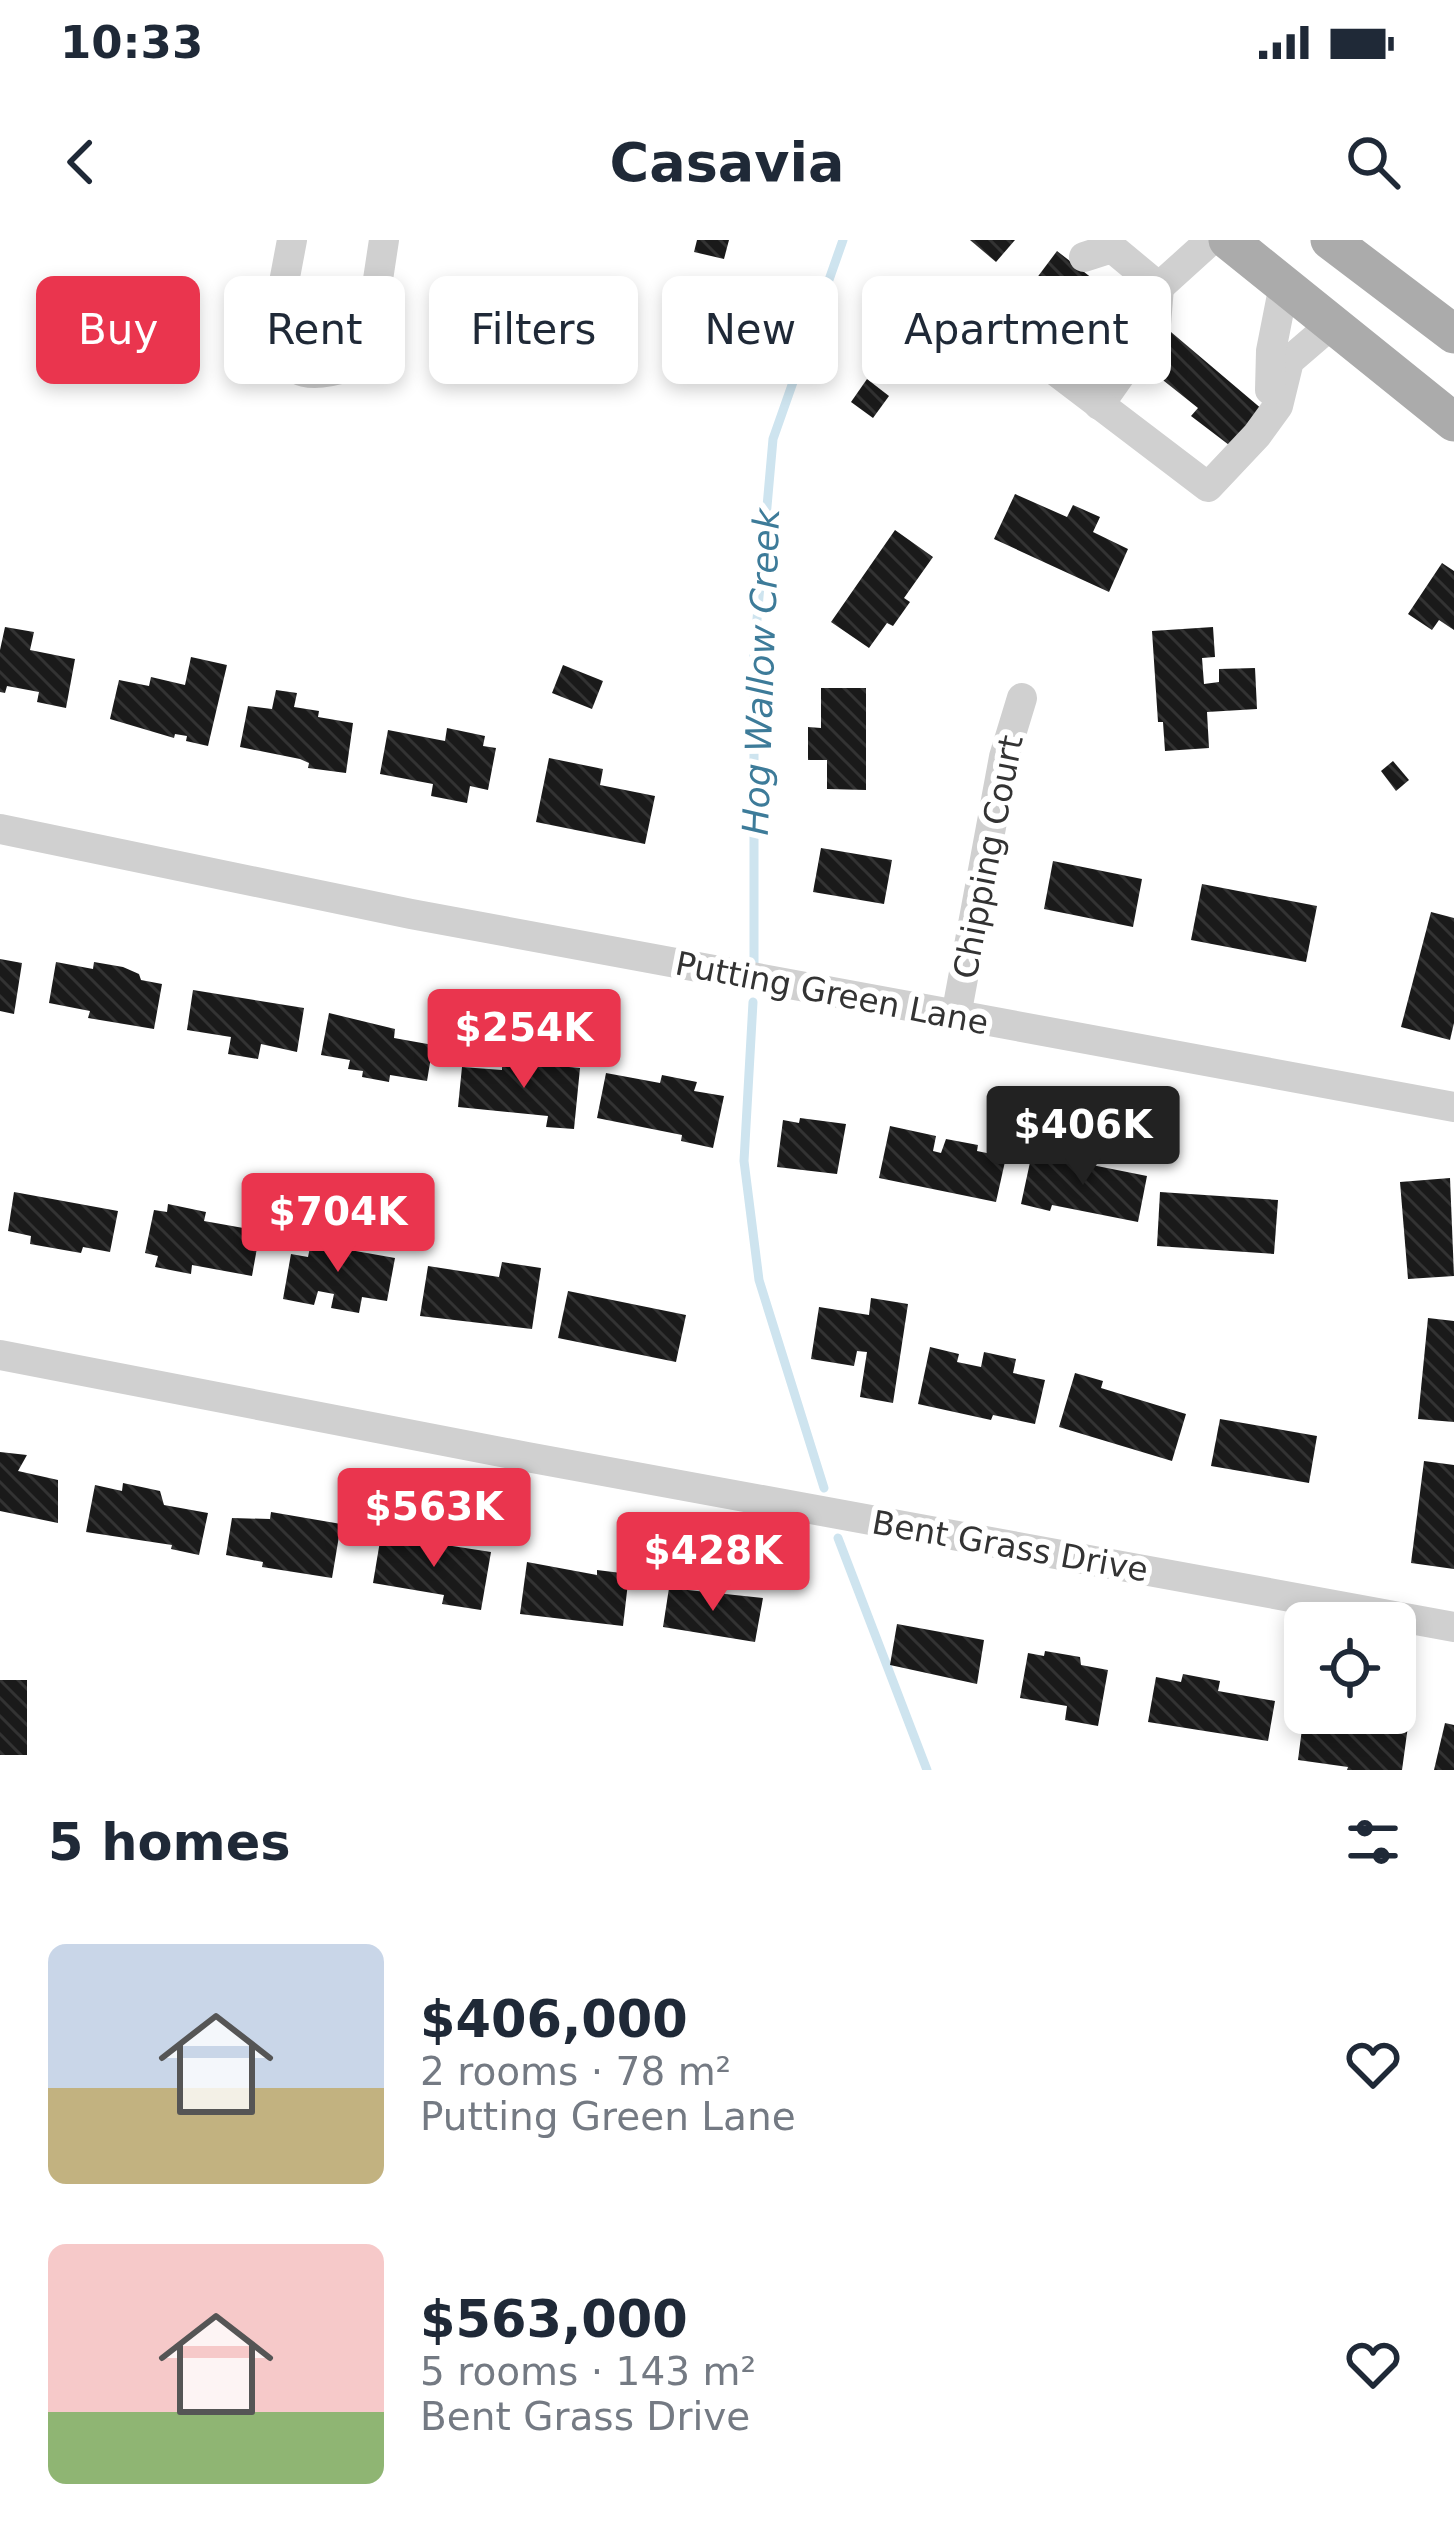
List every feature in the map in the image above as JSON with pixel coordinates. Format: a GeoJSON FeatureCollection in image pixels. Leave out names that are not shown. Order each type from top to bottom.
{"type":"FeatureCollection","features":[{"type":"Feature","properties":{"kind":"main road"},"geometry":{"type":"LineString","coordinates":[[1228,240],[1454,422]]}},
{"type":"Feature","properties":{"kind":"main road"},"geometry":{"type":"LineString","coordinates":[[1330,240],[1454,334]]}},
{"type":"Feature","properties":{"kind":"street"},"geometry":{"type":"LineString","coordinates":[[292,240],[272,346],[284,365],[320,375],[347,367],[372,319],[384,240]]}},
{"type":"Feature","properties":{"kind":"street"},"geometry":{"type":"LineString","coordinates":[[1170,276],[1211,240]]}},
{"type":"Feature","properties":{"kind":"street"},"geometry":{"type":"LineString","coordinates":[[1084,257],[1112,248],[1132,250],[1152,276]]}},
{"type":"Feature","properties":{"kind":"street"},"geometry":{"type":"LineString","coordinates":[[1270,414],[1271,351],[1284,285]]}},
{"type":"Feature","properties":{"kind":"street"},"geometry":{"type":"LineString","coordinates":[[1073,384],[1208,487],[1278,406],[1289,362],[1332,324]]}},
{"type":"Feature","properties":{"kind":"street"},"geometry":{"type":"LineString","coordinates":[[1099,404],[1113,384]]}},
{"type":"Feature","properties":{"kind":"street","name":"Chipping Court"},"geometry":{"type":"LineString","coordinates":[[956,1016],[1004,758],[1022,698]]}},
{"type":"Feature","properties":{"kind":"street","name":"Putting Green Lane"},"geometry":{"type":"LineString","coordinates":[[0,829],[411,914],[1454,1107]]}},
{"type":"Feature","properties":{"kind":"street","name":"Bent Grass Drive"},"geometry":{"type":"LineString","coordinates":[[0,1355],[1454,1627]]}},
{"type":"Feature","properties":{"kind":"building"},"geometry":{"type":"Polygon","coordinates":[[[697,240],[729,240],[724,259],[694,252],[697,240]]]}},
{"type":"Feature","properties":{"kind":"building"},"geometry":{"type":"Polygon","coordinates":[[[970,240],[1015,240],[996,262],[970,240]]]}},
{"type":"Feature","properties":{"kind":"building"},"geometry":{"type":"Polygon","coordinates":[[[1057,251],[1089,276],[1038,276],[1057,251]]]}},
{"type":"Feature","properties":{"kind":"building"},"geometry":{"type":"Polygon","coordinates":[[[1171,332],[1263,410],[1233,448],[1191,416],[1198,408],[1168,384],[1171,332]]]}},
{"type":"Feature","properties":{"kind":"building"},"geometry":{"type":"Polygon","coordinates":[[[864,384],[873,384],[889,396],[873,418],[851,402],[864,384]]]}},
{"type":"Feature","properties":{"kind":"building"},"geometry":{"type":"Polygon","coordinates":[[[1015,494],[1067,517],[1073,505],[1100,517],[1093,532],[1128,549],[1109,592],[994,539],[1015,494]]]}},
{"type":"Feature","properties":{"kind":"building"},"geometry":{"type":"Polygon","coordinates":[[[895,530],[933,557],[904,598],[910,602],[869,648],[831,622],[895,530]]]}},
{"type":"Feature","properties":{"kind":"building"},"geometry":{"type":"Polygon","coordinates":[[[1442,563],[1454,571],[1454,630],[1439,620],[1432,630],[1408,614],[1442,563]]]}},
{"type":"Feature","properties":{"kind":"building"},"geometry":{"type":"Polygon","coordinates":[[[5,627],[34,632],[30,650],[75,659],[66,708],[37,702],[39,692],[7,686],[5,693],[0,692],[5,627]]]}},
{"type":"Feature","properties":{"kind":"building"},"geometry":{"type":"Polygon","coordinates":[[[1213,627],[1215,657],[1202,658],[1204,684],[1219,682],[1219,669],[1255,668],[1257,709],[1207,712],[1209,748],[1165,751],[1163,722],[1158,722],[1152,631],[1213,627]]]}},
{"type":"Feature","properties":{"kind":"building"},"geometry":{"type":"Polygon","coordinates":[[[191,657],[227,665],[208,746],[186,741],[187,736],[175,734],[174,738],[110,719],[119,680],[149,686],[151,677],[185,685],[191,657]]]}},
{"type":"Feature","properties":{"kind":"building"},"geometry":{"type":"Polygon","coordinates":[[[563,665],[603,681],[592,709],[552,693],[563,665]]]}},
{"type":"Feature","properties":{"kind":"building"},"geometry":{"type":"Polygon","coordinates":[[[821,688],[866,688],[866,790],[827,789],[827,760],[808,760],[808,727],[821,728],[821,688]]]}},
{"type":"Feature","properties":{"kind":"building"},"geometry":{"type":"Polygon","coordinates":[[[276,690],[297,693],[294,707],[353,723],[346,773],[308,768],[309,763],[300,759],[240,747],[248,706],[272,709],[276,690]]]}},
{"type":"Feature","properties":{"kind":"building"},"geometry":{"type":"Polygon","coordinates":[[[447,728],[485,736],[483,746],[496,748],[488,790],[470,786],[467,803],[431,796],[433,784],[380,774],[388,730],[445,741],[447,728]]]}},
{"type":"Feature","properties":{"kind":"building"},"geometry":{"type":"Polygon","coordinates":[[[549,758],[603,769],[600,785],[655,796],[645,844],[536,822],[549,758]]]}},
{"type":"Feature","properties":{"kind":"building"},"geometry":{"type":"Polygon","coordinates":[[[1393,761],[1409,780],[1396,791],[1381,771],[1393,761]]]}},
{"type":"Feature","properties":{"kind":"building"},"geometry":{"type":"Polygon","coordinates":[[[821,848],[892,860],[884,904],[813,892],[821,848]]]}},
{"type":"Feature","properties":{"kind":"building"},"geometry":{"type":"Polygon","coordinates":[[[1053,861],[1142,879],[1133,927],[1044,909],[1053,861]]]}},
{"type":"Feature","properties":{"kind":"building"},"geometry":{"type":"Polygon","coordinates":[[[1202,884],[1317,906],[1306,962],[1191,940],[1202,884]]]}},
{"type":"Feature","properties":{"kind":"building"},"geometry":{"type":"Polygon","coordinates":[[[1431,912],[1454,918],[1450,1040],[1401,1027],[1431,912]]]}},
{"type":"Feature","properties":{"kind":"building"},"geometry":{"type":"Polygon","coordinates":[[[0,959],[22,963],[14,1014],[0,1011],[0,959]]]}},
{"type":"Feature","properties":{"kind":"building"},"geometry":{"type":"Polygon","coordinates":[[[56,962],[93,969],[94,962],[123,967],[139,974],[141,980],[162,984],[154,1029],[88,1018],[90,1011],[49,1003],[56,962]]]}},
{"type":"Feature","properties":{"kind":"building"},"geometry":{"type":"Polygon","coordinates":[[[193,990],[304,1008],[297,1052],[261,1044],[258,1059],[228,1054],[231,1037],[187,1030],[193,990]]]}},
{"type":"Feature","properties":{"kind":"building"},"geometry":{"type":"Polygon","coordinates":[[[329,1013],[395,1029],[394,1038],[433,1045],[427,1081],[390,1075],[389,1082],[362,1077],[363,1071],[348,1069],[350,1060],[321,1055],[329,1013]]]}},
{"type":"Feature","properties":{"kind":"building"},"geometry":{"type":"Polygon","coordinates":[[[502,1061],[580,1068],[574,1129],[546,1127],[548,1116],[458,1107],[462,1067],[502,1070],[502,1061]]]}},
{"type":"Feature","properties":{"kind":"building"},"geometry":{"type":"Polygon","coordinates":[[[606,1073],[660,1083],[662,1075],[697,1082],[694,1091],[724,1096],[713,1148],[681,1141],[682,1135],[597,1118],[606,1073]]]}},
{"type":"Feature","properties":{"kind":"building"},"geometry":{"type":"Polygon","coordinates":[[[800,1118],[846,1124],[837,1174],[777,1167],[783,1120],[799,1123],[800,1118]]]}},
{"type":"Feature","properties":{"kind":"building"},"geometry":{"type":"Polygon","coordinates":[[[890,1126],[936,1136],[933,1151],[941,1153],[946,1139],[1006,1157],[996,1202],[879,1178],[890,1126]]]}},
{"type":"Feature","properties":{"kind":"building"},"geometry":{"type":"Polygon","coordinates":[[[1032,1153],[1147,1176],[1138,1222],[1052,1205],[1050,1211],[1021,1204],[1032,1153]]]}},
{"type":"Feature","properties":{"kind":"building"},"geometry":{"type":"Polygon","coordinates":[[[1450,1178],[1454,1276],[1408,1279],[1400,1182],[1450,1178]]]}},
{"type":"Feature","properties":{"kind":"building"},"geometry":{"type":"Polygon","coordinates":[[[14,1192],[118,1211],[110,1252],[83,1247],[81,1253],[30,1244],[31,1236],[8,1231],[14,1192]]]}},
{"type":"Feature","properties":{"kind":"building"},"geometry":{"type":"Polygon","coordinates":[[[1160,1192],[1278,1200],[1274,1254],[1157,1246],[1160,1192]]]}},
{"type":"Feature","properties":{"kind":"building"},"geometry":{"type":"Polygon","coordinates":[[[168,1204],[206,1212],[204,1221],[260,1231],[252,1276],[192,1265],[191,1274],[155,1267],[158,1256],[145,1253],[154,1210],[167,1212],[168,1204]]]}},
{"type":"Feature","properties":{"kind":"building"},"geometry":{"type":"Polygon","coordinates":[[[314,1228],[335,1232],[333,1247],[395,1258],[387,1301],[362,1297],[359,1313],[331,1308],[334,1294],[318,1291],[314,1305],[283,1299],[291,1254],[308,1257],[314,1228]]]}},
{"type":"Feature","properties":{"kind":"building"},"geometry":{"type":"Polygon","coordinates":[[[502,1262],[541,1268],[532,1329],[420,1316],[428,1266],[499,1277],[502,1262]]]}},
{"type":"Feature","properties":{"kind":"building"},"geometry":{"type":"Polygon","coordinates":[[[568,1291],[686,1315],[676,1362],[558,1338],[568,1291]]]}},
{"type":"Feature","properties":{"kind":"building"},"geometry":{"type":"Polygon","coordinates":[[[871,1298],[908,1304],[893,1403],[860,1397],[867,1352],[857,1351],[854,1366],[811,1359],[819,1307],[869,1315],[871,1298]]]}},
{"type":"Feature","properties":{"kind":"building"},"geometry":{"type":"Polygon","coordinates":[[[1428,1318],[1454,1321],[1454,1422],[1418,1419],[1428,1318]]]}},
{"type":"Feature","properties":{"kind":"building"},"geometry":{"type":"Polygon","coordinates":[[[930,1347],[959,1354],[957,1362],[981,1367],[984,1352],[1016,1359],[1013,1373],[1045,1380],[1035,1424],[918,1404],[930,1347]]]}},
{"type":"Feature","properties":{"kind":"building"},"geometry":{"type":"Polygon","coordinates":[[[1075,1373],[1103,1381],[1101,1388],[1186,1414],[1172,1461],[1059,1427],[1075,1373]]]}},
{"type":"Feature","properties":{"kind":"building"},"geometry":{"type":"Polygon","coordinates":[[[1220,1419],[1317,1436],[1309,1483],[1211,1466],[1220,1419]]]}},
{"type":"Feature","properties":{"kind":"building"},"geometry":{"type":"Polygon","coordinates":[[[0,1452],[27,1455],[18,1471],[58,1480],[58,1523],[0,1511],[0,1452]]]}},
{"type":"Feature","properties":{"kind":"building"},"geometry":{"type":"Polygon","coordinates":[[[1424,1461],[1454,1465],[1454,1569],[1411,1563],[1424,1461]]]}},
{"type":"Feature","properties":{"kind":"building"},"geometry":{"type":"Polygon","coordinates":[[[123,1483],[160,1491],[164,1505],[208,1513],[199,1555],[171,1549],[172,1545],[86,1532],[95,1485],[122,1491],[123,1483]]]}},
{"type":"Feature","properties":{"kind":"building"},"geometry":{"type":"Polygon","coordinates":[[[271,1512],[341,1524],[332,1578],[262,1567],[263,1562],[226,1555],[232,1518],[270,1519],[271,1512]]]}},
{"type":"Feature","properties":{"kind":"building"},"geometry":{"type":"Polygon","coordinates":[[[381,1535],[491,1552],[481,1610],[442,1604],[444,1595],[373,1583],[381,1535]]]}},
{"type":"Feature","properties":{"kind":"building"},"geometry":{"type":"Polygon","coordinates":[[[527,1562],[597,1575],[597,1570],[629,1574],[623,1626],[520,1614],[527,1562]]]}},
{"type":"Feature","properties":{"kind":"building"},"geometry":{"type":"Polygon","coordinates":[[[669,1588],[763,1598],[755,1642],[663,1627],[669,1588]]]}},
{"type":"Feature","properties":{"kind":"building"},"geometry":{"type":"Polygon","coordinates":[[[897,1624],[984,1640],[977,1684],[890,1665],[897,1624]]]}},
{"type":"Feature","properties":{"kind":"building"},"geometry":{"type":"Polygon","coordinates":[[[1045,1651],[1080,1657],[1081,1665],[1108,1670],[1098,1726],[1065,1720],[1067,1706],[1020,1698],[1028,1653],[1044,1656],[1045,1651]]]}},
{"type":"Feature","properties":{"kind":"building"},"geometry":{"type":"Polygon","coordinates":[[[1183,1674],[1220,1681],[1218,1691],[1275,1701],[1268,1741],[1148,1722],[1156,1677],[1181,1682],[1183,1674]]]}},
{"type":"Feature","properties":{"kind":"building"},"geometry":{"type":"Polygon","coordinates":[[[0,1680],[27,1680],[27,1755],[0,1755],[0,1680]]]}},
{"type":"Feature","properties":{"kind":"building"},"geometry":{"type":"Polygon","coordinates":[[[1445,1723],[1454,1725],[1454,1770],[1434,1770],[1445,1723]]]}},
{"type":"Feature","properties":{"kind":"building"},"geometry":{"type":"Polygon","coordinates":[[[1301,1734],[1407,1734],[1402,1770],[1347,1770],[1298,1760],[1301,1734]]]}},
{"type":"Feature","properties":{"kind":"waterway","name":"Hog Wallow Creek"},"geometry":{"type":"LineString","coordinates":[[754,973],[754,653],[773,439],[843,240]]}},
{"type":"Feature","properties":{"kind":"waterway","name":"Hog Wallow Creek"},"geometry":{"type":"LineString","coordinates":[[753,1002],[744,1161],[759,1280],[824,1488]]}},
{"type":"Feature","properties":{"kind":"waterway","name":"Hog Wallow Creek"},"geometry":{"type":"LineString","coordinates":[[838,1538],[927,1770]]}}]}
